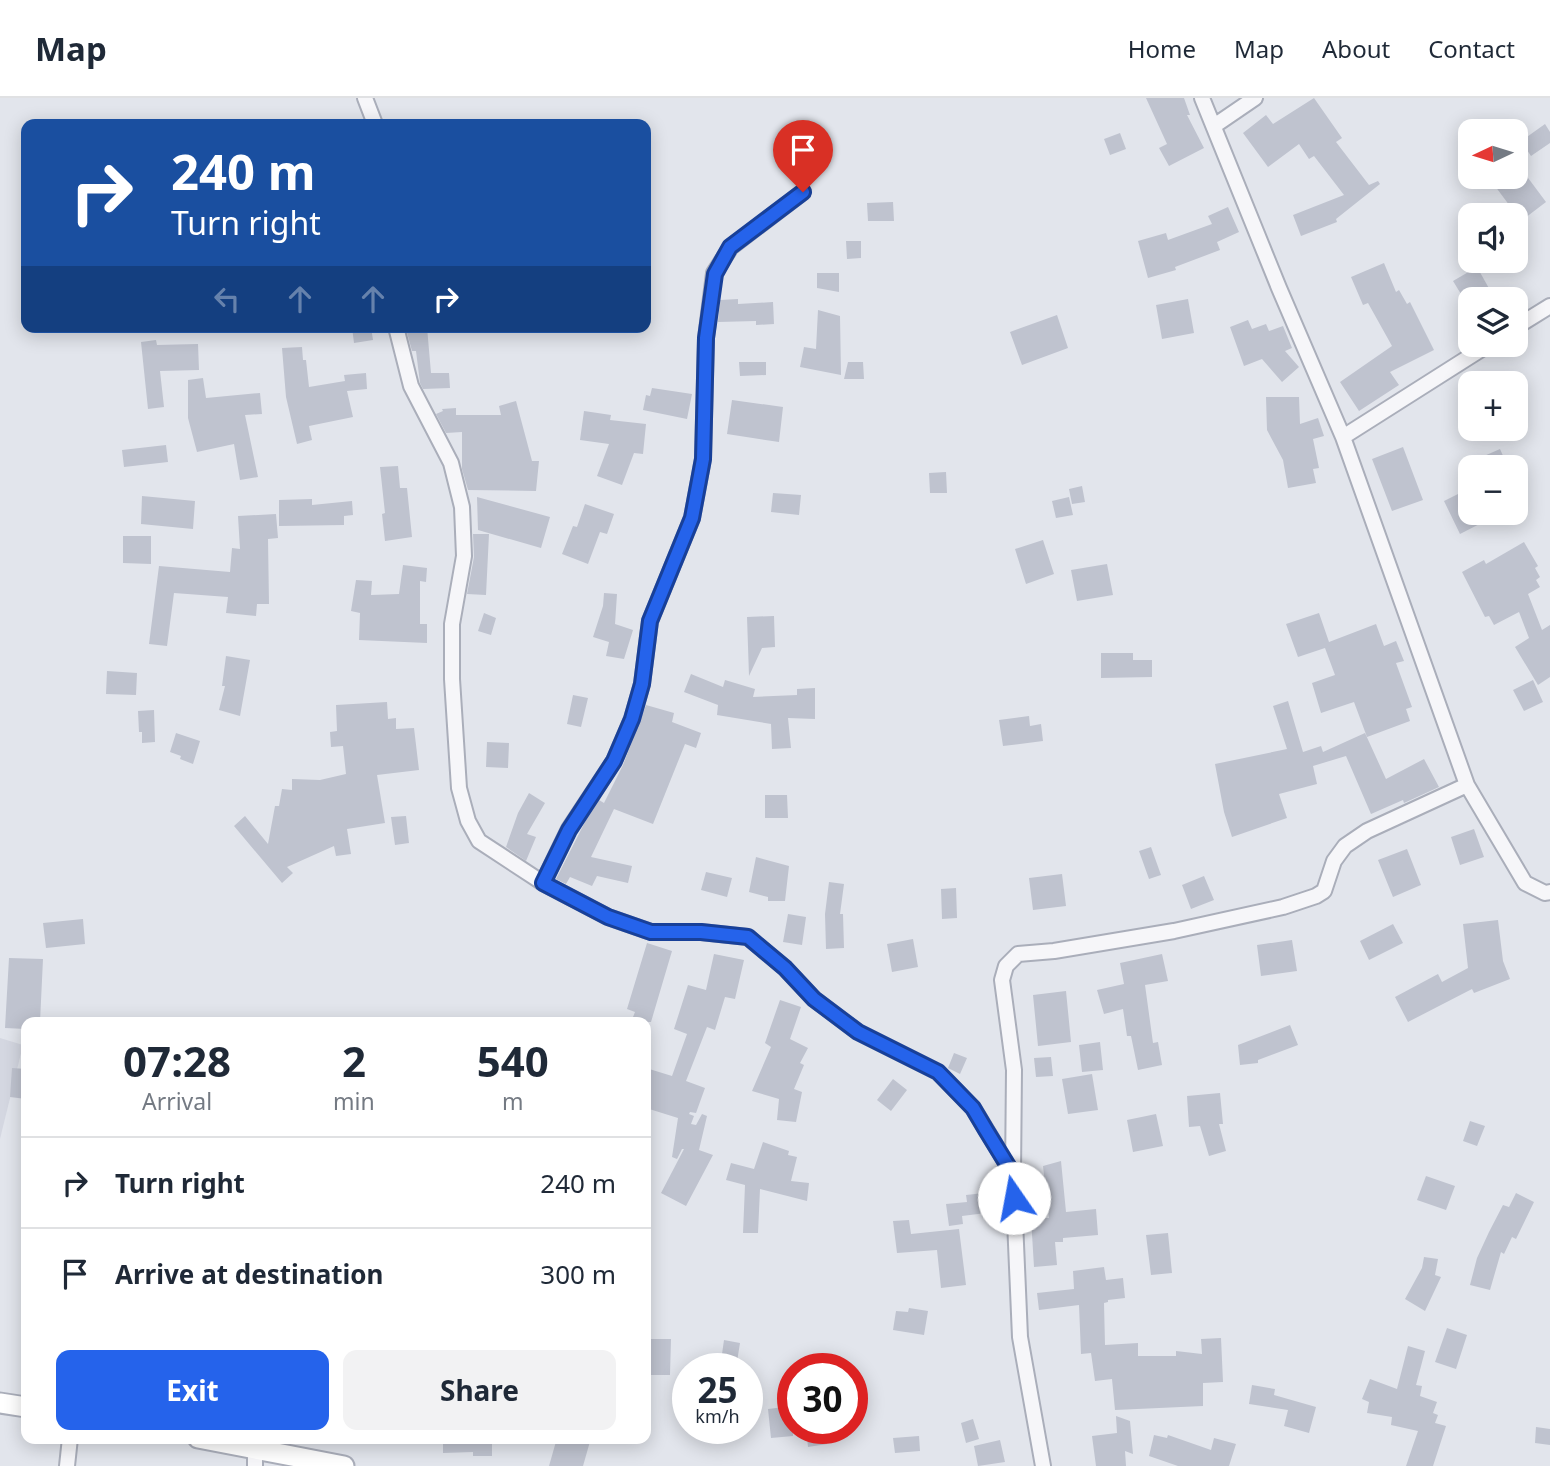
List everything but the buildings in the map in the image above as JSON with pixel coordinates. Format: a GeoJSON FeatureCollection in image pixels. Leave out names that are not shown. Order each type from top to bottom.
{"type":"FeatureCollection","features":[{"type":"Feature","properties":{"kind":"street"},"geometry":{"type":"LineString","coordinates":[[365,98],[373,119]]}},
{"type":"Feature","properties":{"kind":"street"},"geometry":{"type":"LineString","coordinates":[[1202,98],[1343,437],[1467,785],[1525,883],[1550,892]]}},
{"type":"Feature","properties":{"kind":"street"},"geometry":{"type":"LineString","coordinates":[[1214,126],[1255,98]]}},
{"type":"Feature","properties":{"kind":"street"},"geometry":{"type":"LineString","coordinates":[[543,883],[569,830],[614,761],[632,719],[642,684],[650,621],[692,518],[703,459],[706,338],[715,274],[730,247],[803,192]]}},
{"type":"Feature","properties":{"kind":"street"},"geometry":{"type":"LineString","coordinates":[[1528,320],[1550,306]]}},
{"type":"Feature","properties":{"kind":"street"},"geometry":{"type":"LineString","coordinates":[[398,333],[411,386],[452,464],[462,507],[464,556],[452,624],[452,679],[459,788],[468,821],[479,841],[543,883],[608,917],[651,932],[701,932],[748,937],[785,968],[814,999],[858,1032],[938,1072],[973,1108],[1013,1174]]}},
{"type":"Feature","properties":{"kind":"street"},"geometry":{"type":"LineString","coordinates":[[1343,437],[1469,357]]}},
{"type":"Feature","properties":{"kind":"street"},"geometry":{"type":"LineString","coordinates":[[1043,1466],[1020,1337],[1013,1174],[1014,1070],[1002,980],[1006,966],[1018,954],[1054,951],[1174,931],[1283,907],[1316,896],[1324,891],[1334,861],[1345,846],[1367,831],[1467,785]]}},
{"type":"Feature","properties":{"kind":"street"},"geometry":{"type":"LineString","coordinates":[[0,1403],[21,1406]]}},
{"type":"Feature","properties":{"kind":"street"},"geometry":{"type":"LineString","coordinates":[[67,1466],[69,1444]]}},
{"type":"Feature","properties":{"kind":"street"},"geometry":{"type":"LineString","coordinates":[[215,1444],[255,1458],[344,1466]]}},
{"type":"Feature","properties":{"kind":"shaded area"},"geometry":{"type":"Polygon","coordinates":[[[0,1038],[21,1044],[21,1053],[0,1139],[0,1038]]]}},
{"type":"Feature","properties":{"kind":"route"},"geometry":{"type":"LineString","coordinates":[[803,192],[730,247],[715,274],[706,338],[703,459],[692,518],[650,621],[642,684],[632,719],[614,761],[569,830],[543,883],[608,917],[651,932],[701,932],[748,937],[785,968],[814,999],[858,1032],[938,1072],[973,1108],[1013,1174],[1014,1198]]}}]}
